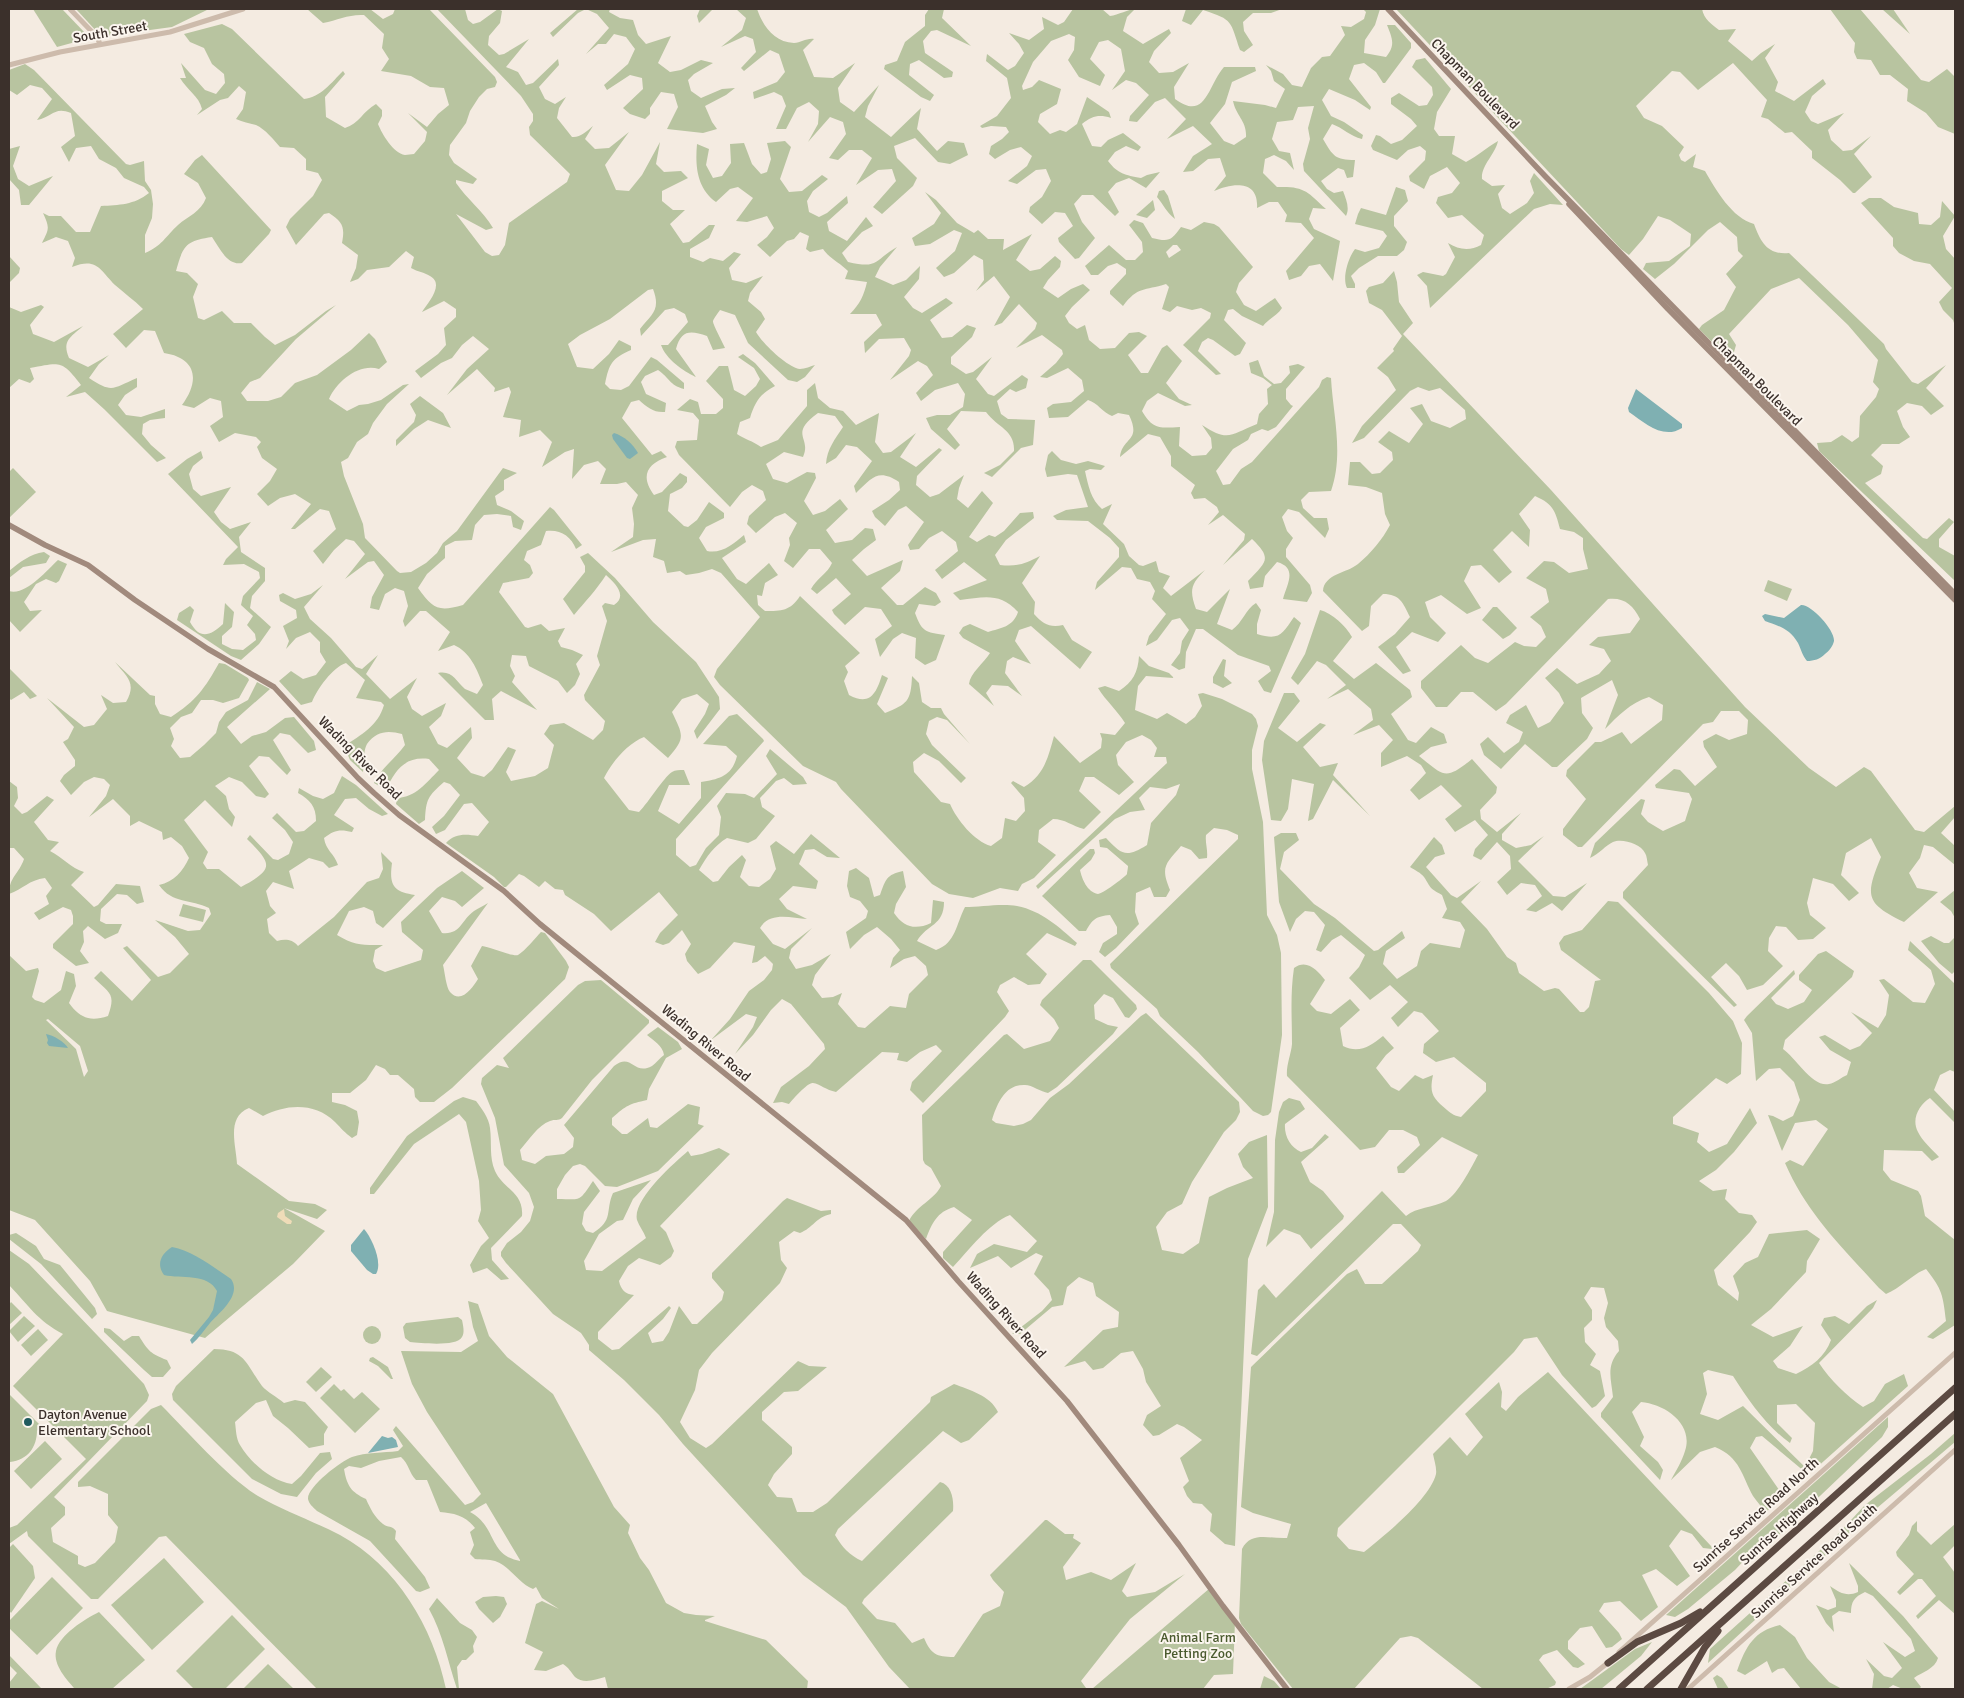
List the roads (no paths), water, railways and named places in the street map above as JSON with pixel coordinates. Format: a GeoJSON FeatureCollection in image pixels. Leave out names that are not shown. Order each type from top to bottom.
{"type":"FeatureCollection","features":[{"type":"Feature","properties":{"kind":"highway","name":"Sunrise Highway"},"geometry":{"type":"LineString","coordinates":[[1619,1689],[1955,1388]]}},
{"type":"Feature","properties":{"kind":"highway"},"geometry":{"type":"LineString","coordinates":[[1647,1689],[1955,1414]]}},
{"type":"Feature","properties":{"kind":"highway"},"geometry":{"type":"LineString","coordinates":[[1608,1663],[1632,1645],[1686,1621],[1724,1595]]}},
{"type":"Feature","properties":{"kind":"highway"},"geometry":{"type":"LineString","coordinates":[[1681,1689],[1708,1642],[1753,1595]]}},
{"type":"Feature","properties":{"kind":"main road","name":"Chapman Boulevard"},"geometry":{"type":"LineString","coordinates":[[1388,9],[1545,176],[1955,594]]}},
{"type":"Feature","properties":{"kind":"main road","name":"Chapman Boulevard"},"geometry":{"type":"LineString","coordinates":[[1545,176],[1577,213],[1668,309],[1955,600]]}},
{"type":"Feature","properties":{"kind":"main road","name":"Wading River Road"},"geometry":{"type":"LineString","coordinates":[[9,525],[45,546],[88,565],[135,600],[208,649],[274,687],[358,778],[399,815],[504,891],[540,924],[906,1220],[958,1281],[1068,1401],[1287,1689]]}},
{"type":"Feature","properties":{"kind":"street"},"geometry":{"type":"LineString","coordinates":[[70,9],[97,37],[100,44]]}},
{"type":"Feature","properties":{"kind":"street","name":"South Street"},"geometry":{"type":"LineString","coordinates":[[9,65],[100,44],[170,32],[243,9]]}},
{"type":"Feature","properties":{"kind":"street","name":"Sunrise Service Road North"},"geometry":{"type":"LineString","coordinates":[[1569,1689],[1608,1663],[1955,1353]]}},
{"type":"Feature","properties":{"kind":"street","name":"Sunrise Service Road South"},"geometry":{"type":"LineString","coordinates":[[1688,1689],[1955,1450]]}},
{"type":"Feature","properties":{"kind":"water"},"geometry":{"type":"Polygon","coordinates":[[[1636,389],[1682,424],[1682,428],[1668,432],[1654,429],[1629,412],[1628,408],[1636,389]]]}},
{"type":"Feature","properties":{"kind":"water"},"geometry":{"type":"Polygon","coordinates":[[[614,433],[634,446],[638,453],[630,459],[627,458],[613,439],[612,435],[614,433]]]}},
{"type":"Feature","properties":{"kind":"water"},"geometry":{"type":"Polygon","coordinates":[[[1801,605],[1811,609],[1822,618],[1833,636],[1834,641],[1829,650],[1814,660],[1807,661],[1795,638],[1788,631],[1765,621],[1762,616],[1765,614],[1784,618],[1801,605]]]}},
{"type":"Feature","properties":{"kind":"water"},"geometry":{"type":"Polygon","coordinates":[[[46,1034],[58,1039],[68,1048],[49,1046],[46,1034]]]}},
{"type":"Feature","properties":{"kind":"water"},"geometry":{"type":"Polygon","coordinates":[[[364,1229],[373,1244],[377,1257],[378,1269],[376,1274],[367,1270],[351,1251],[351,1245],[364,1229]]]}},
{"type":"Feature","properties":{"kind":"water"},"geometry":{"type":"Polygon","coordinates":[[[172,1247],[188,1252],[203,1260],[231,1279],[234,1285],[232,1297],[228,1303],[192,1344],[190,1340],[213,1310],[217,1291],[213,1285],[201,1279],[164,1275],[160,1263],[165,1253],[172,1247]]]}},
{"type":"Feature","properties":{"kind":"water"},"geometry":{"type":"Polygon","coordinates":[[[382,1436],[392,1437],[396,1440],[398,1447],[368,1453],[382,1436]]]}},
{"type":"Feature","properties":{"kind":"place","name":"Dayton Avenue Elementary School"},"geometry":{"type":"Point","coordinates":[28,1422]}},
{"type":"Feature","properties":{"kind":"park label","name":"Animal Farm Petting Zoo"},"geometry":{"type":"Point","coordinates":[1198,1645]}}]}
